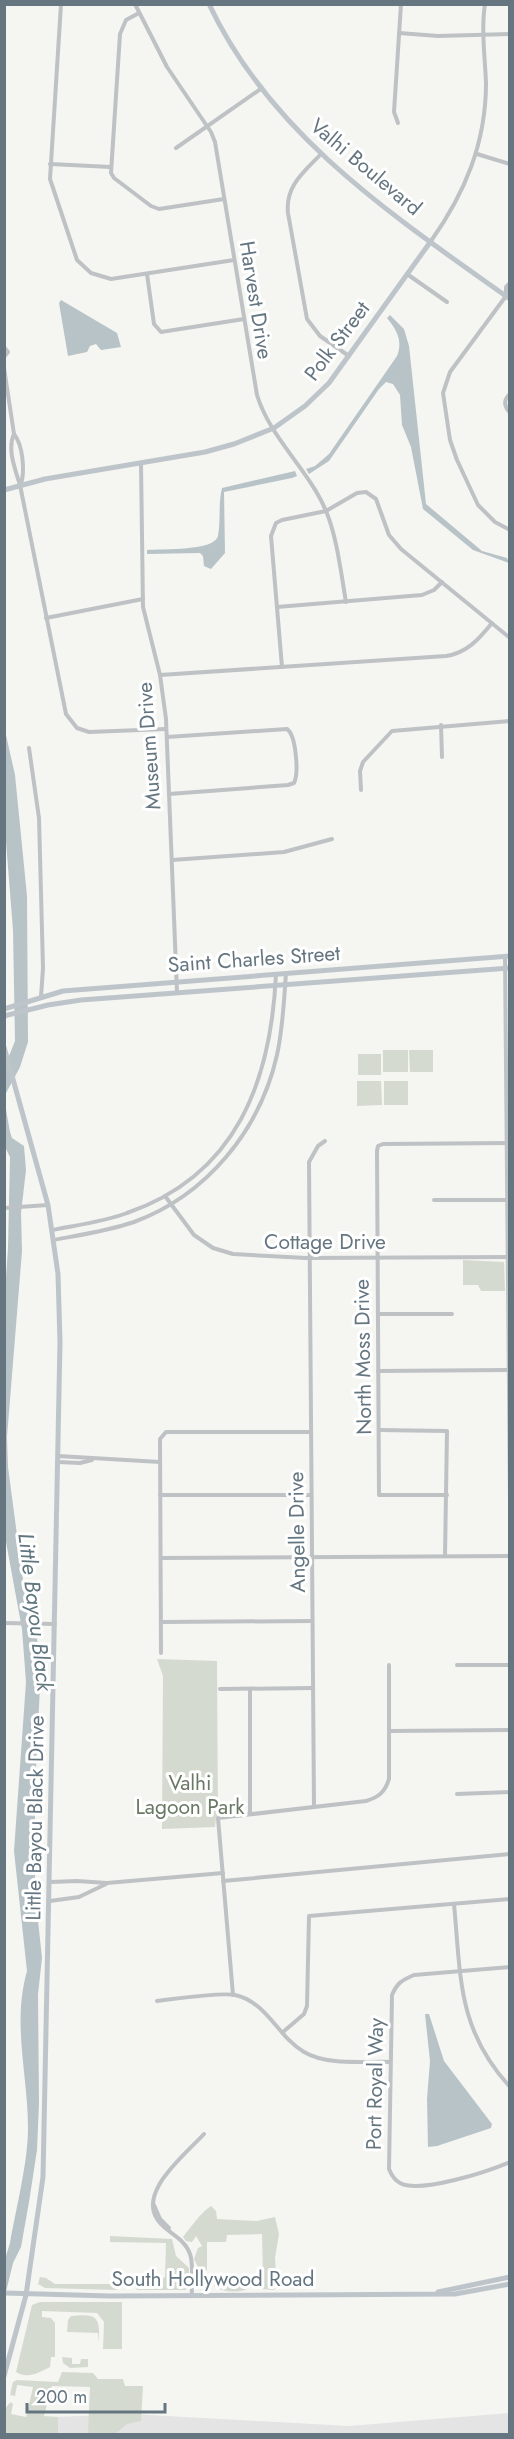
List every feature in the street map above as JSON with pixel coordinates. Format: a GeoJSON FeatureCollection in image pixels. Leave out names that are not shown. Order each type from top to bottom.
{"type":"FeatureCollection","features":[{"type":"Feature","properties":{"kind":"street"},"geometry":{"type":"LineString","coordinates":[[61,4],[50,164],[51,183],[72,249],[80,264],[91,273],[105,278],[147,274],[234,260]]}},
{"type":"Feature","properties":{"kind":"street","name":"Harvest Drive"},"geometry":{"type":"LineString","coordinates":[[135,4],[167,67],[207,126],[215,142],[257,395],[274,428],[326,511],[340,566],[346,602]]}},
{"type":"Feature","properties":{"kind":"street","name":"Valhi Boulevard"},"geometry":{"type":"LineString","coordinates":[[209,4],[230,42],[262,88],[288,120],[321,154],[372,199],[508,296]]}},
{"type":"Feature","properties":{"kind":"street"},"geometry":{"type":"LineString","coordinates":[[398,123],[394,112],[401,4]]}},
{"type":"Feature","properties":{"kind":"street","name":"Polk Street"},"geometry":{"type":"LineString","coordinates":[[4,490],[20,485],[205,452],[234,444],[274,428],[316,396],[349,357],[462,194],[477,154],[485,107],[485,4]]}},
{"type":"Feature","properties":{"kind":"street"},"geometry":{"type":"LineString","coordinates":[[139,13],[126,20],[120,34],[111,167],[114,178],[151,206],[159,209],[224,199]]}},
{"type":"Feature","properties":{"kind":"street"},"geometry":{"type":"LineString","coordinates":[[399,33],[438,36],[510,34]]}},
{"type":"Feature","properties":{"kind":"street"},"geometry":{"type":"LineString","coordinates":[[176,148],[262,88]]}},
{"type":"Feature","properties":{"kind":"street"},"geometry":{"type":"LineString","coordinates":[[321,154],[292,188],[288,197],[288,213],[307,319],[320,336],[349,357]]}},
{"type":"Feature","properties":{"kind":"street"},"geometry":{"type":"LineString","coordinates":[[477,154],[510,164]]}},
{"type":"Feature","properties":{"kind":"street"},"geometry":{"type":"LineString","coordinates":[[50,164],[111,167]]}},
{"type":"Feature","properties":{"kind":"street"},"geometry":{"type":"LineString","coordinates":[[147,274],[154,326],[161,332],[244,320]]}},
{"type":"Feature","properties":{"kind":"street"},"geometry":{"type":"LineString","coordinates":[[407,274],[447,302]]}},
{"type":"Feature","properties":{"kind":"street"},"geometry":{"type":"LineString","coordinates":[[510,283],[507,287],[508,296],[450,372],[443,393],[450,440],[478,505],[495,522],[510,530]]}},
{"type":"Feature","properties":{"kind":"street"},"geometry":{"type":"LineString","coordinates":[[4,347],[8,352],[4,357]]}},
{"type":"Feature","properties":{"kind":"street"},"geometry":{"type":"LineString","coordinates":[[4,368],[14,434],[20,450],[23,477],[20,485]]}},
{"type":"Feature","properties":{"kind":"street"},"geometry":{"type":"LineString","coordinates":[[510,394],[505,401],[505,406],[510,413]]}},
{"type":"Feature","properties":{"kind":"street"},"geometry":{"type":"LineString","coordinates":[[14,434],[10,446],[11,452],[20,485],[63,708],[70,722],[77,728],[89,732],[166,729]]}},
{"type":"Feature","properties":{"kind":"street"},"geometry":{"type":"LineString","coordinates":[[11,452],[20,450]]}},
{"type":"Feature","properties":{"kind":"street","name":"Museum Drive"},"geometry":{"type":"LineString","coordinates":[[141,464],[143,599],[146,622],[160,675],[167,737],[177,993]]}},
{"type":"Feature","properties":{"kind":"street"},"geometry":{"type":"LineString","coordinates":[[282,667],[271,536],[273,528],[282,520],[326,511],[357,492],[370,493],[378,503],[389,535],[401,549],[510,638]]}},
{"type":"Feature","properties":{"kind":"street"},"geometry":{"type":"LineString","coordinates":[[277,607],[422,595],[434,590],[442,582]]}},
{"type":"Feature","properties":{"kind":"street"},"geometry":{"type":"LineString","coordinates":[[46,618],[143,599]]}},
{"type":"Feature","properties":{"kind":"street"},"geometry":{"type":"LineString","coordinates":[[160,675],[453,655],[475,643],[492,623]]}},
{"type":"Feature","properties":{"kind":"street"},"geometry":{"type":"LineString","coordinates":[[362,790],[360,771],[363,762],[387,734],[399,729],[510,721]]}},
{"type":"Feature","properties":{"kind":"street"},"geometry":{"type":"LineString","coordinates":[[441,725],[442,757]]}},
{"type":"Feature","properties":{"kind":"street"},"geometry":{"type":"LineString","coordinates":[[167,737],[287,729],[293,734],[297,776],[292,784],[169,794]]}},
{"type":"Feature","properties":{"kind":"street"},"geometry":{"type":"LineString","coordinates":[[29,748],[39,805],[43,968],[41,997]]}},
{"type":"Feature","properties":{"kind":"street"},"geometry":{"type":"LineString","coordinates":[[172,860],[284,852],[332,839]]}},
{"type":"Feature","properties":{"kind":"street"},"geometry":{"type":"LineString","coordinates":[[507,956],[510,1500]]}},
{"type":"Feature","properties":{"kind":"street","name":"Saint Charles Street"},"geometry":{"type":"LineString","coordinates":[[6,1012],[28,1001],[63,991],[507,956]]}},
{"type":"Feature","properties":{"kind":"street","name":"Saint Charles Street"},"geometry":{"type":"LineString","coordinates":[[6,1012],[71,1001],[508,968]]}},
{"type":"Feature","properties":{"kind":"street"},"geometry":{"type":"LineString","coordinates":[[53,1240],[111,1229],[144,1217],[171,1204],[200,1183],[222,1162],[238,1143],[254,1117],[269,1084],[276,1057],[286,973]]}},
{"type":"Feature","properties":{"kind":"street"},"geometry":{"type":"LineString","coordinates":[[52,1230],[109,1219],[146,1206],[192,1177],[229,1138],[246,1111],[267,1053],[276,974]]}},
{"type":"Feature","properties":{"kind":"street","name":"Little Bayou Black Drive"},"geometry":{"type":"LineString","coordinates":[[4,1047],[48,1205],[60,1305],[51,1882],[43,2177],[26,2295],[4,2376]]}},
{"type":"Feature","properties":{"kind":"street","name":"Angelle Drive"},"geometry":{"type":"LineString","coordinates":[[314,1807],[309,1162],[318,1146],[325,1141]]}},
{"type":"Feature","properties":{"kind":"street","name":"North Moss Drive"},"geometry":{"type":"LineString","coordinates":[[447,1495],[379,1495],[378,1146],[383,1144],[508,1143]]}},
{"type":"Feature","properties":{"kind":"street","name":"Cottage Drive"},"geometry":{"type":"LineString","coordinates":[[165,1196],[194,1235],[221,1251],[250,1257],[509,1257]]}},
{"type":"Feature","properties":{"kind":"street"},"geometry":{"type":"LineString","coordinates":[[434,1200],[509,1200]]}},
{"type":"Feature","properties":{"kind":"street"},"geometry":{"type":"LineString","coordinates":[[4,1208],[48,1205]]}},
{"type":"Feature","properties":{"kind":"street"},"geometry":{"type":"LineString","coordinates":[[378,1314],[452,1314]]}},
{"type":"Feature","properties":{"kind":"street"},"geometry":{"type":"LineString","coordinates":[[378,1371],[509,1370]]}},
{"type":"Feature","properties":{"kind":"street"},"geometry":{"type":"LineString","coordinates":[[379,1430],[447,1431],[444,1556]]}},
{"type":"Feature","properties":{"kind":"street"},"geometry":{"type":"LineString","coordinates":[[161,1653],[160,1462],[162,1434],[166,1432],[311,1432]]}},
{"type":"Feature","properties":{"kind":"street"},"geometry":{"type":"LineString","coordinates":[[58,1459],[81,1456],[92,1460],[160,1462]]}},
{"type":"Feature","properties":{"kind":"street"},"geometry":{"type":"LineString","coordinates":[[160,1495],[311,1495]]}},
{"type":"Feature","properties":{"kind":"street"},"geometry":{"type":"LineString","coordinates":[[160,1558],[510,1556]]}},
{"type":"Feature","properties":{"kind":"street"},"geometry":{"type":"LineString","coordinates":[[162,1622],[312,1621]]}},
{"type":"Feature","properties":{"kind":"street"},"geometry":{"type":"LineString","coordinates":[[6,1622],[56,1624]]}},
{"type":"Feature","properties":{"kind":"street"},"geometry":{"type":"LineString","coordinates":[[234,1995],[218,1818],[366,1802],[377,1798],[386,1790],[389,1779],[389,1665]]}},
{"type":"Feature","properties":{"kind":"street"},"geometry":{"type":"LineString","coordinates":[[457,1665],[510,1665]]}},
{"type":"Feature","properties":{"kind":"street"},"geometry":{"type":"LineString","coordinates":[[220,1689],[313,1688]]}},
{"type":"Feature","properties":{"kind":"street"},"geometry":{"type":"LineString","coordinates":[[250,1689],[250,1814]]}},
{"type":"Feature","properties":{"kind":"street"},"geometry":{"type":"LineString","coordinates":[[390,1731],[510,1730]]}},
{"type":"Feature","properties":{"kind":"street"},"geometry":{"type":"LineString","coordinates":[[458,1794],[510,1792]]}},
{"type":"Feature","properties":{"kind":"street"},"geometry":{"type":"LineString","coordinates":[[223,1881],[510,1854]]}},
{"type":"Feature","properties":{"kind":"street"},"geometry":{"type":"LineString","coordinates":[[51,1882],[106,1883],[223,1872]]}},
{"type":"Feature","properties":{"kind":"street"},"geometry":{"type":"LineString","coordinates":[[50,1901],[79,1897],[106,1883]]}},
{"type":"Feature","properties":{"kind":"street"},"geometry":{"type":"LineString","coordinates":[[283,2032],[304,2014],[307,2006],[309,1916],[510,1899]]}},
{"type":"Feature","properties":{"kind":"street"},"geometry":{"type":"LineString","coordinates":[[454,1904],[470,2026],[493,2069],[510,2087]]}},
{"type":"Feature","properties":{"kind":"street","name":"Port Royal Way"},"geometry":{"type":"LineString","coordinates":[[510,1967],[414,1975],[402,1980],[396,1987],[392,1995],[389,2169],[400,2184],[410,2186],[447,2182],[485,2173],[510,2162]]}},
{"type":"Feature","properties":{"kind":"street"},"geometry":{"type":"LineString","coordinates":[[157,2001],[234,1995],[248,2000],[261,2009],[304,2052],[322,2060],[390,2062]]}},
{"type":"Feature","properties":{"kind":"street"},"geometry":{"type":"LineString","coordinates":[[192,2296],[191,2255],[160,2218],[152,2201],[159,2182],[204,2134]]}},
{"type":"Feature","properties":{"kind":"street","name":"South Hollywood Road"},"geometry":{"type":"LineString","coordinates":[[421,2294],[510,2277]]}},
{"type":"Feature","properties":{"kind":"street","name":"South Hollywood Road"},"geometry":{"type":"LineString","coordinates":[[5,2294],[192,2296],[455,2294],[510,2284]]}},
{"type":"Feature","properties":{"kind":"shaded area"},"geometry":{"type":"Polygon","coordinates":[[[61,300],[117,333],[121,347],[101,350],[96,344],[90,346],[87,352],[68,356],[59,303],[61,300]]]}},
{"type":"Feature","properties":{"kind":"shaded area"},"geometry":{"type":"Polygon","coordinates":[[[390,315],[404,329],[409,346],[426,504],[482,551],[507,558],[509,563],[473,550],[423,509],[411,447],[402,425],[400,395],[393,384],[386,382],[379,389],[329,461],[309,474],[306,469],[315,466],[329,454],[397,356],[399,341],[396,331],[387,318],[390,315]]]}},
{"type":"Feature","properties":{"kind":"shaded area"},"geometry":{"type":"Polygon","coordinates":[[[295,471],[297,476],[292,478],[224,492],[225,553],[211,569],[204,566],[203,556],[200,553],[147,554],[147,550],[198,547],[215,541],[219,530],[222,488],[295,471]]]}},
{"type":"Feature","properties":{"kind":"shaded area"},"geometry":{"type":"Polygon","coordinates":[[[4,726],[15,775],[27,896],[28,1042],[20,1067],[5,1095],[5,1066],[15,1041],[13,930],[4,817],[4,726]]]}},
{"type":"Feature","properties":{"kind":"shaded area"},"geometry":{"type":"Polygon","coordinates":[[[4,1098],[12,1138],[24,1146],[26,1170],[21,1213],[22,1251],[7,1437],[8,1467],[28,1618],[37,1638],[41,1666],[35,1789],[35,1892],[42,1958],[38,1994],[37,2150],[21,2247],[13,2263],[5,2296],[5,2259],[24,2171],[28,2128],[21,2030],[21,2010],[27,1971],[14,1851],[26,1682],[22,1629],[4,1531],[4,1307],[10,1157],[5,1147],[4,1098]]]}},
{"type":"Feature","properties":{"kind":"shaded area"},"geometry":{"type":"Polygon","coordinates":[[[425,2014],[429,2014],[444,2061],[492,2124],[491,2128],[428,2147],[427,2099],[430,2061],[425,2014]]]}},
{"type":"Feature","properties":{"kind":"shaded area"},"geometry":{"type":"Polygon","coordinates":[[[510,2413],[509,2434],[53,2434],[54,2417],[130,2414],[349,2426],[510,2413]]]}},
{"type":"Feature","properties":{"kind":"green space"},"geometry":{"type":"Polygon","coordinates":[[[383,1050],[408,1050],[408,1072],[383,1072],[383,1050]]]}},
{"type":"Feature","properties":{"kind":"green space"},"geometry":{"type":"Polygon","coordinates":[[[409,1050],[433,1050],[433,1072],[410,1072],[409,1050]]]}},
{"type":"Feature","properties":{"kind":"green space"},"geometry":{"type":"Polygon","coordinates":[[[358,1054],[381,1054],[381,1075],[358,1075],[358,1054]]]}},
{"type":"Feature","properties":{"kind":"green space"},"geometry":{"type":"Polygon","coordinates":[[[357,1081],[381,1081],[382,1105],[357,1106],[357,1081]]]}},
{"type":"Feature","properties":{"kind":"green space"},"geometry":{"type":"Polygon","coordinates":[[[384,1081],[408,1081],[408,1105],[384,1105],[384,1081]]]}},
{"type":"Feature","properties":{"kind":"green space"},"geometry":{"type":"Polygon","coordinates":[[[463,1260],[504,1262],[505,1291],[481,1291],[478,1285],[463,1285],[463,1260]]]}},
{"type":"Feature","properties":{"kind":"green space","name":"Valhi Lagoon Park"},"geometry":{"type":"Polygon","coordinates":[[[157,1659],[217,1661],[218,1815],[215,1827],[162,1829],[163,1676],[157,1659]]]}},
{"type":"Feature","properties":{"kind":"green space"},"geometry":{"type":"Polygon","coordinates":[[[211,2206],[216,2211],[217,2219],[257,2221],[275,2217],[279,2234],[275,2258],[277,2285],[274,2290],[261,2289],[257,2285],[257,2279],[263,2277],[262,2234],[227,2235],[226,2242],[207,2242],[207,2270],[203,2272],[203,2279],[208,2280],[209,2285],[204,2290],[195,2288],[194,2274],[199,2269],[194,2259],[198,2248],[202,2246],[196,2236],[192,2242],[186,2241],[183,2237],[199,2216],[211,2206]]]}},
{"type":"Feature","properties":{"kind":"green space"},"geometry":{"type":"Polygon","coordinates":[[[110,2236],[172,2239],[176,2256],[189,2268],[189,2288],[185,2290],[137,2290],[134,2286],[138,2280],[160,2280],[165,2277],[166,2243],[110,2242],[110,2236]]]}},
{"type":"Feature","properties":{"kind":"green space"},"geometry":{"type":"Polygon","coordinates":[[[214,2276],[216,2280],[250,2280],[252,2276],[252,2285],[245,2290],[234,2292],[222,2290],[214,2286],[214,2276]]]}},
{"type":"Feature","properties":{"kind":"green space"},"geometry":{"type":"Polygon","coordinates":[[[40,2277],[55,2284],[120,2284],[122,2286],[116,2290],[45,2288],[38,2284],[40,2277]]]}},
{"type":"Feature","properties":{"kind":"green space"},"geometry":{"type":"Polygon","coordinates":[[[40,2302],[122,2302],[122,2349],[103,2349],[104,2322],[97,2313],[42,2311],[42,2317],[51,2318],[55,2323],[55,2357],[51,2357],[50,2367],[37,2373],[24,2375],[16,2372],[32,2305],[40,2302]]]}},
{"type":"Feature","properties":{"kind":"green space"},"geometry":{"type":"Polygon","coordinates":[[[87,2315],[96,2319],[99,2327],[99,2343],[98,2333],[67,2332],[68,2320],[71,2316],[87,2315]]]}},
{"type":"Feature","properties":{"kind":"green space"},"geometry":{"type":"Polygon","coordinates":[[[62,2357],[72,2358],[72,2364],[80,2364],[81,2359],[88,2359],[88,2367],[70,2368],[63,2363],[62,2357]]]}},
{"type":"Feature","properties":{"kind":"green space"},"geometry":{"type":"Polygon","coordinates":[[[62,2372],[93,2373],[98,2379],[123,2379],[125,2386],[143,2386],[141,2421],[127,2424],[115,2434],[88,2434],[90,2387],[52,2386],[44,2416],[58,2417],[58,2434],[5,2434],[4,2417],[8,2405],[11,2402],[13,2404],[11,2414],[26,2417],[33,2387],[17,2385],[15,2396],[10,2395],[13,2382],[17,2380],[58,2382],[62,2372]]]}},
{"type":"Feature","properties":{"kind":"water label","name":"Little Bayou Black"},"geometry":{"type":"Point","coordinates":[36,1612]}}]}
